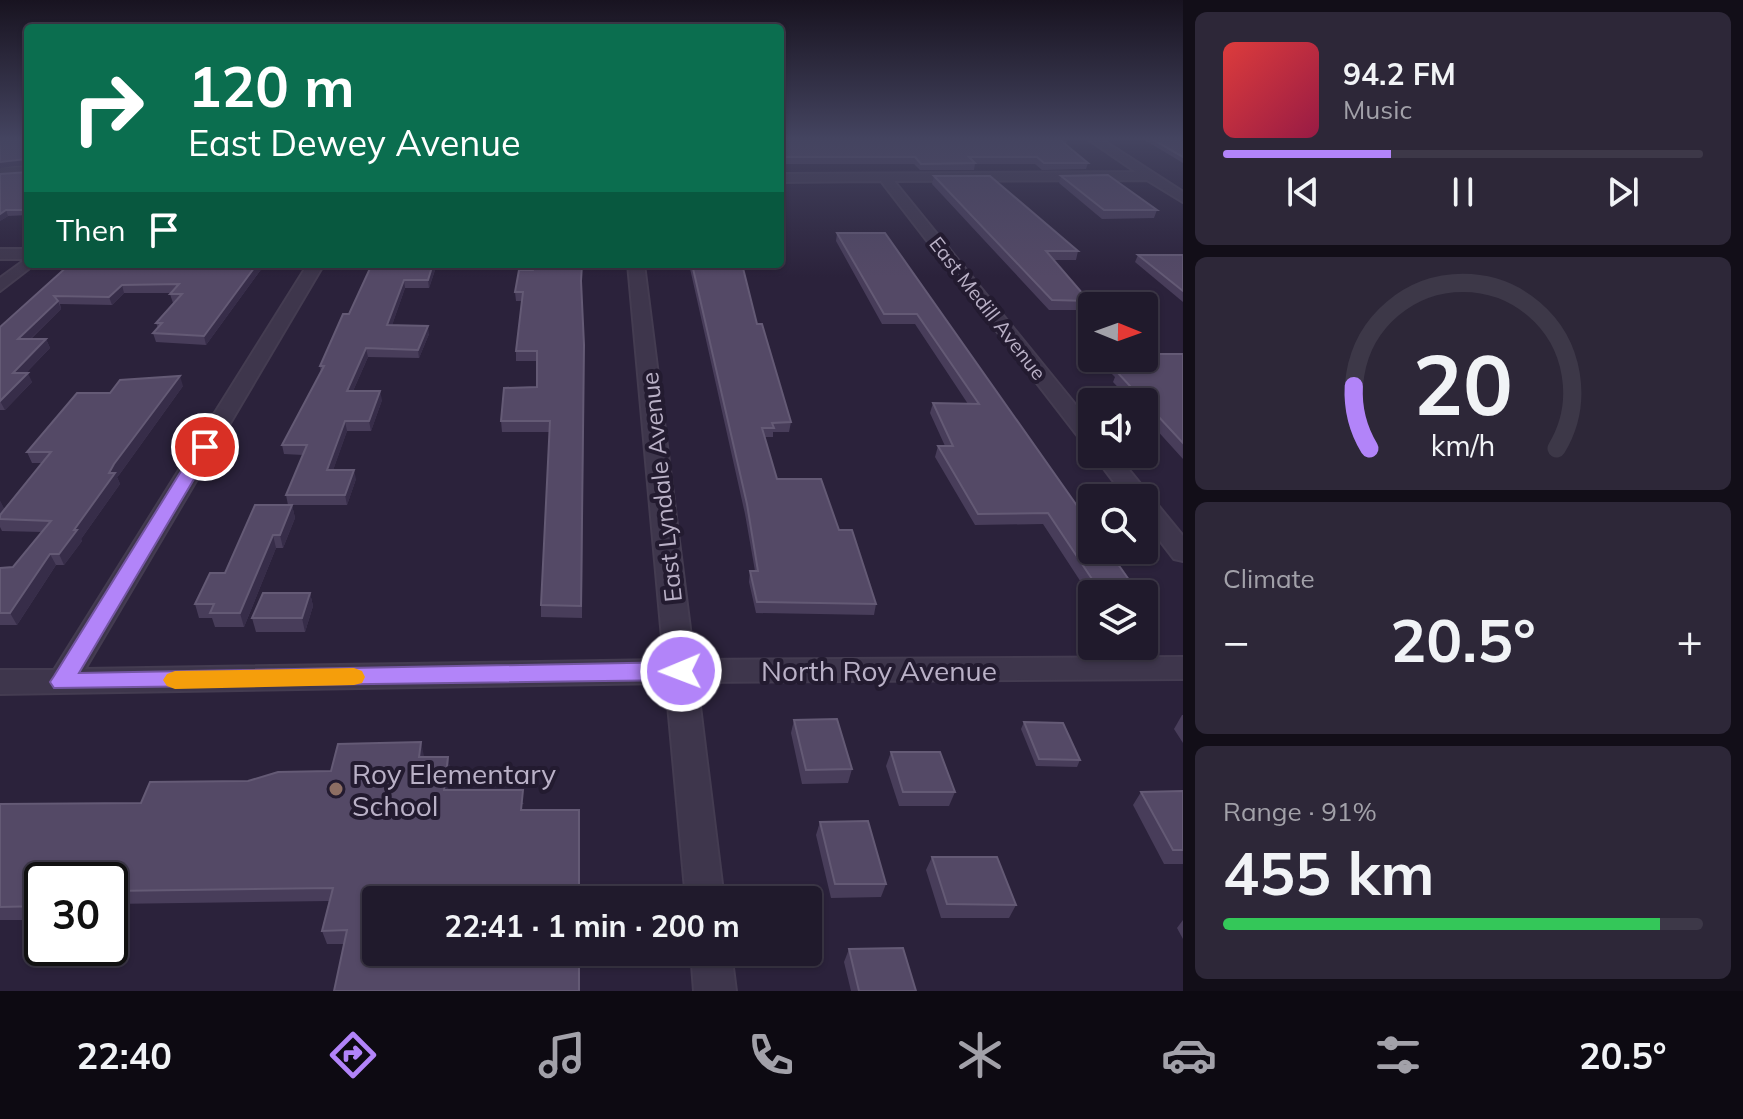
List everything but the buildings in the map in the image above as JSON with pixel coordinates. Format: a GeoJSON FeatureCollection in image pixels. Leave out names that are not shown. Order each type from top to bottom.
{"type":"FeatureCollection","features":[{"type":"Feature","properties":{"kind":"street","name":"East Medill Avenue"},"geometry":{"type":"LineString","coordinates":[[891,185],[1078,421]]}},
{"type":"Feature","properties":{"kind":"street"},"geometry":{"type":"LineString","coordinates":[[1164,185],[1183,198]]}},
{"type":"Feature","properties":{"kind":"street"},"geometry":{"type":"LineString","coordinates":[[0,254],[24,254]]}},
{"type":"Feature","properties":{"kind":"street"},"geometry":{"type":"LineString","coordinates":[[0,286],[24,266]]}},
{"type":"Feature","properties":{"kind":"street"},"geometry":{"type":"LineString","coordinates":[[62,682],[314,268]]}},
{"type":"Feature","properties":{"kind":"street","name":"East Lyndale Avenue"},"geometry":{"type":"LineString","coordinates":[[636,268],[704,886]]}},
{"type":"Feature","properties":{"kind":"street"},"geometry":{"type":"LineString","coordinates":[[1115,468],[1128,484]]}},
{"type":"Feature","properties":{"kind":"street"},"geometry":{"type":"LineString","coordinates":[[1158,522],[1183,553]]}},
{"type":"Feature","properties":{"kind":"street","name":"North Roy Avenue"},"geometry":{"type":"LineString","coordinates":[[0,682],[681,671],[1183,668]]}},
{"type":"Feature","properties":{"kind":"street"},"geometry":{"type":"LineString","coordinates":[[712,966],[715,991]]}},
{"type":"Feature","properties":{"kind":"slow traffic"},"geometry":{"type":"LineString","coordinates":[[175,680],[354,677]]}},
{"type":"Feature","properties":{"kind":"place","name":"Roy Elementary School"},"geometry":{"type":"Point","coordinates":[336,789]}},
{"type":"Feature","properties":{"kind":"route"},"geometry":{"type":"LineString","coordinates":[[205,447],[62,682],[681,671]]}}]}
